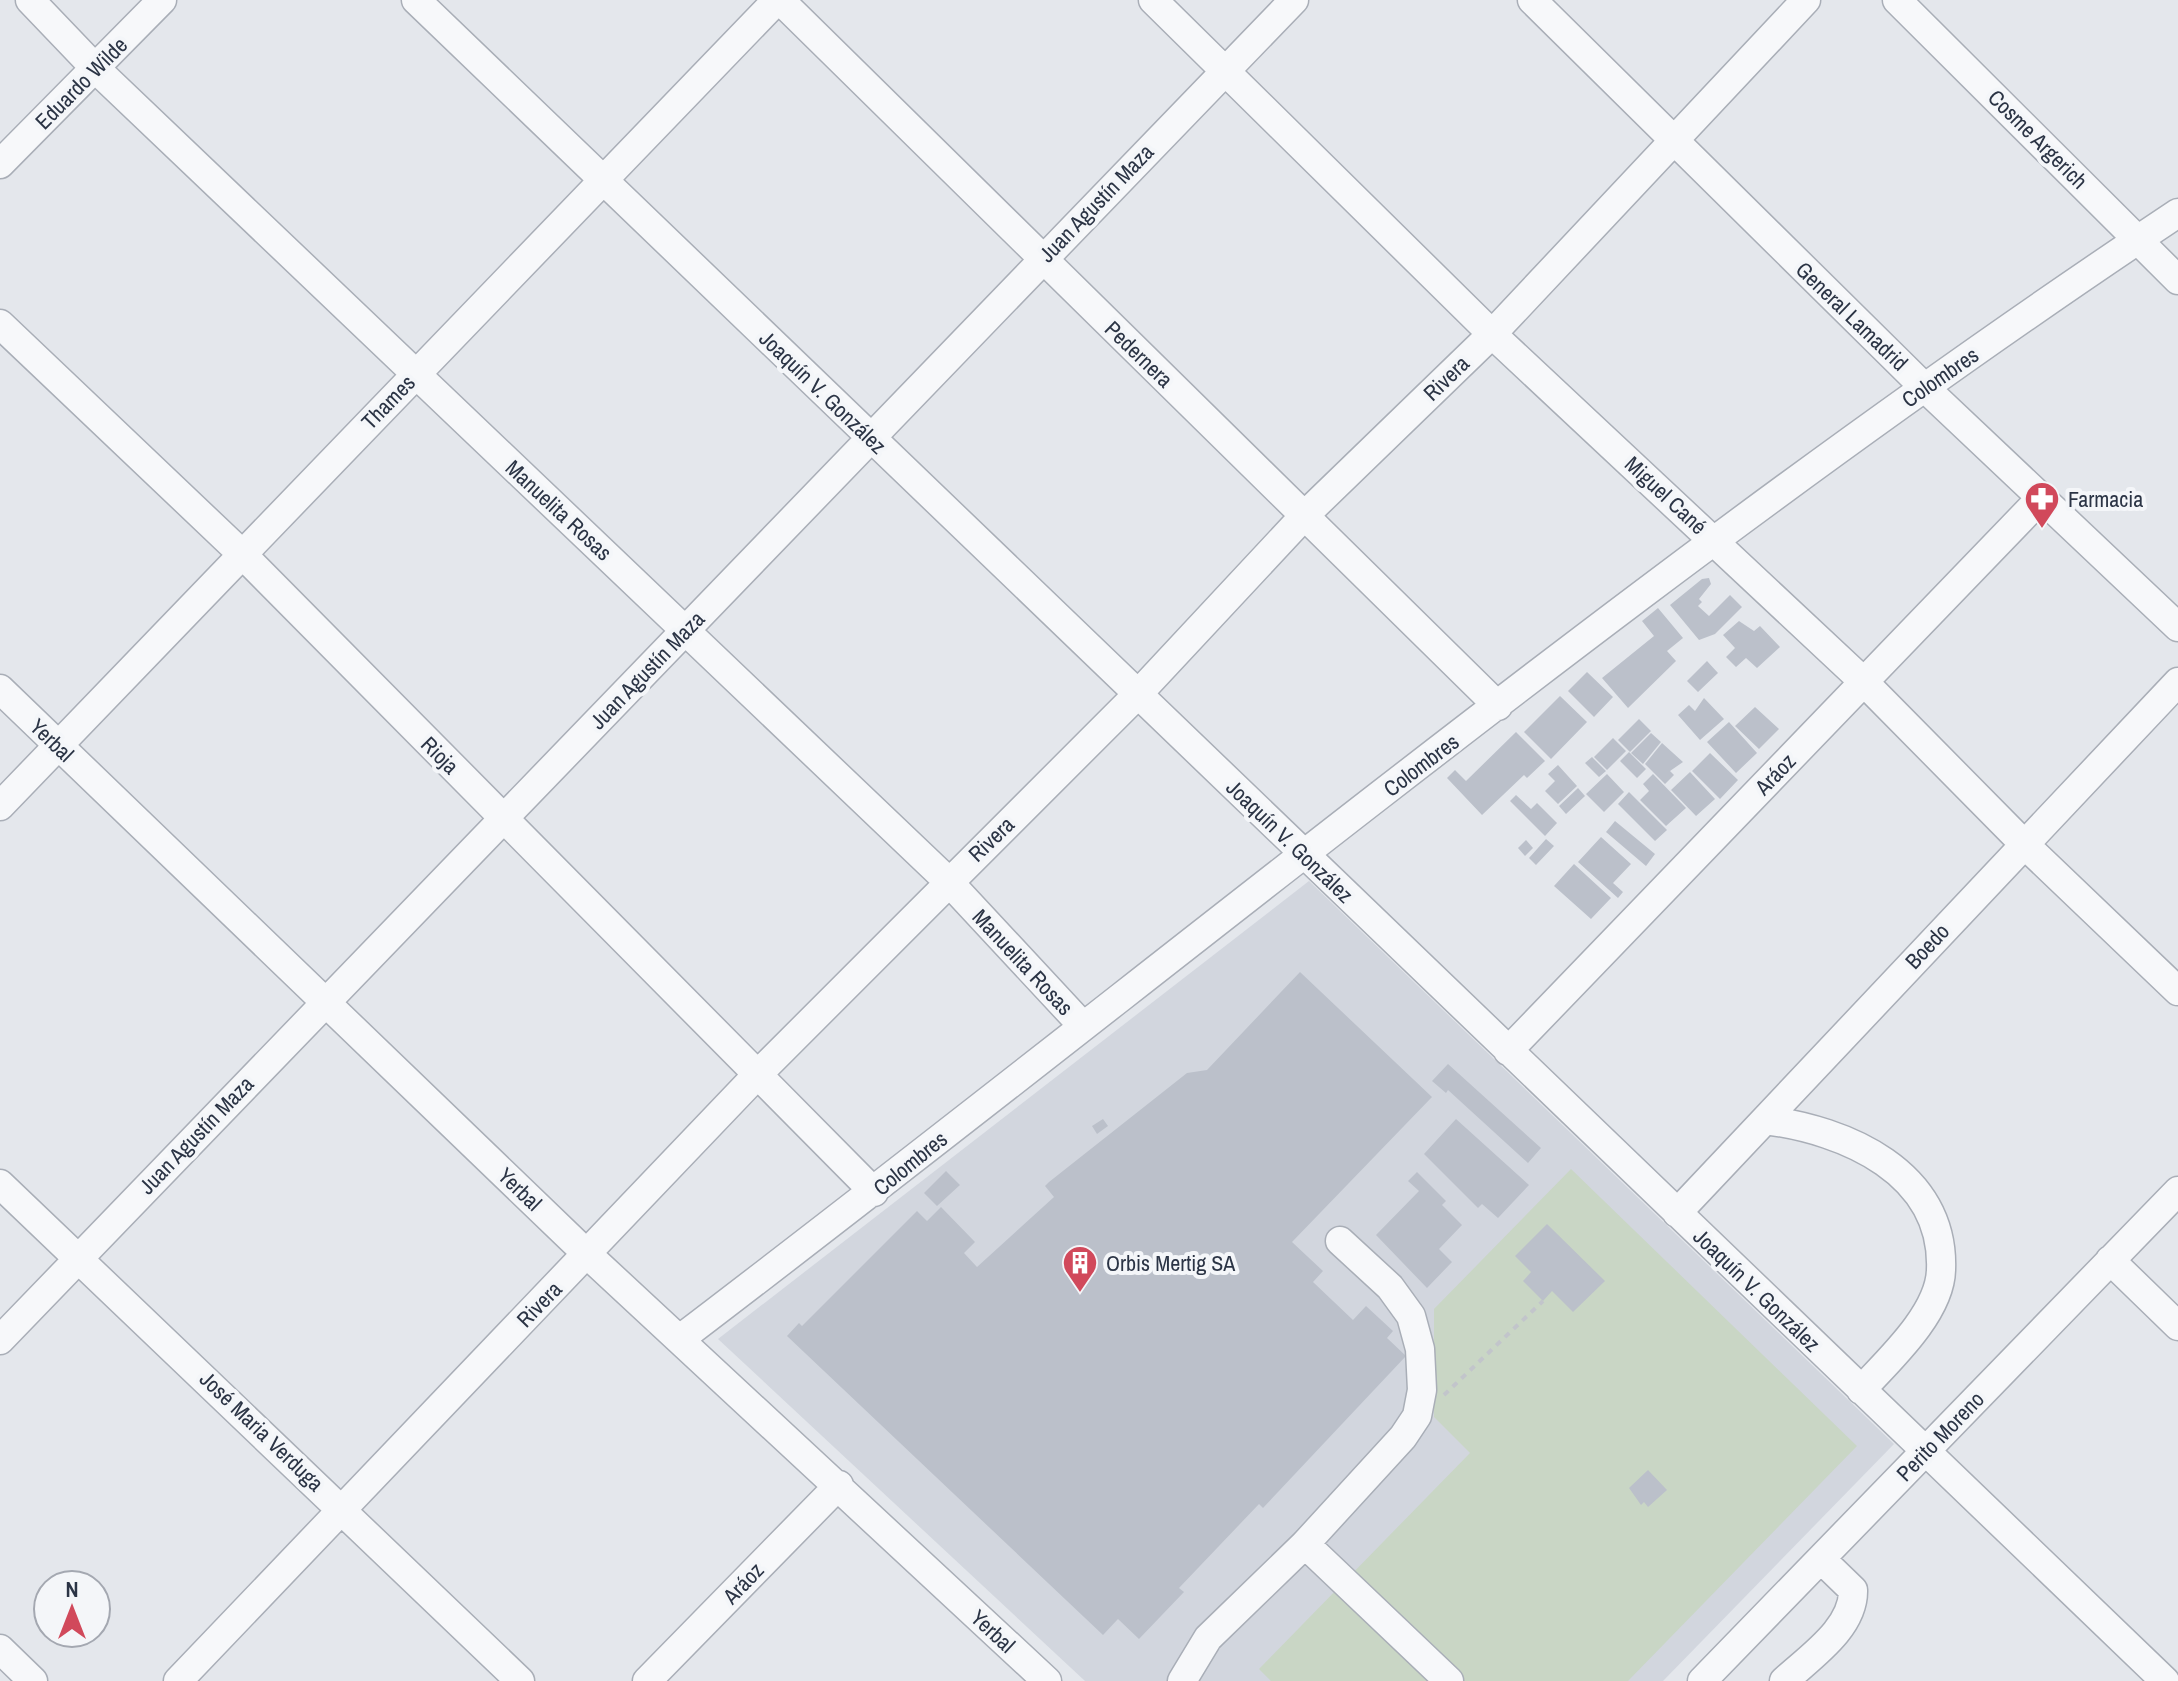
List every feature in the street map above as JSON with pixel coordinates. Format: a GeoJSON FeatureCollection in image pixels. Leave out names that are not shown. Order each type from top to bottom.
{"type":"FeatureCollection","features":[{"type":"Feature","properties":{"kind":"street","name":"Manuelita Rosas"},"geometry":{"type":"LineString","coordinates":[[30,0],[96,69],[948,881],[1082,1025]]}},
{"type":"Feature","properties":{"kind":"street","name":"Eduardo Wilde"},"geometry":{"type":"LineString","coordinates":[[0,164],[162,0]]}},
{"type":"Feature","properties":{"kind":"street","name":"Joaquín V. González"},"geometry":{"type":"LineString","coordinates":[[416,0],[2165,1681]]}},
{"type":"Feature","properties":{"kind":"street","name":"Thames"},"geometry":{"type":"LineString","coordinates":[[0,806],[241,553],[779,0]]}},
{"type":"Feature","properties":{"kind":"street","name":"Pedernera"},"geometry":{"type":"LineString","coordinates":[[779,0],[1498,706]]}},
{"type":"Feature","properties":{"kind":"street","name":"Miguel Cané"},"geometry":{"type":"LineString","coordinates":[[1153,0],[1492,334],[1864,682],[2023,843],[2178,991]]}},
{"type":"Feature","properties":{"kind":"street","name":"Juan Agustín Maza"},"geometry":{"type":"LineString","coordinates":[[0,1340],[687,630],[869,436],[1294,0]]}},
{"type":"Feature","properties":{"kind":"street","name":"General Lamadrid"},"geometry":{"type":"LineString","coordinates":[[1532,0],[1924,387],[2178,627]]}},
{"type":"Feature","properties":{"kind":"street","name":"Rivera"},"geometry":{"type":"LineString","coordinates":[[178,1681],[757,1075],[1138,694],[1305,515],[1492,334],[1806,0]]}},
{"type":"Feature","properties":{"kind":"street","name":"Cosme Argerich"},"geometry":{"type":"LineString","coordinates":[[1897,0],[2178,280]]}},
{"type":"Feature","properties":{"kind":"street","name":"Colombres"},"geometry":{"type":"LineString","coordinates":[[680,1339],[874,1192],[1082,1025],[1714,540],[1924,387],[2178,213]]}},
{"type":"Feature","properties":{"kind":"street","name":"Rioja"},"geometry":{"type":"LineString","coordinates":[[0,324],[241,553],[874,1192]]}},
{"type":"Feature","properties":{"kind":"street","name":"Aráoz"},"geometry":{"type":"LineString","coordinates":[[1508,1051],[2042,497]]}},
{"type":"Feature","properties":{"kind":"street","name":"Boedo"},"geometry":{"type":"LineString","coordinates":[[1677,1213],[2178,682]]}},
{"type":"Feature","properties":{"kind":"street","name":"Yerbal"},"geometry":{"type":"LineString","coordinates":[[0,689],[587,1254],[1047,1681]]}},
{"type":"Feature","properties":{"kind":"street"},"geometry":{"type":"LineString","coordinates":[[1765,1120],[1807,1125],[1855,1142],[1895,1169],[1922,1198],[1935,1232],[1942,1271],[1929,1308],[1906,1340],[1861,1390]]}},
{"type":"Feature","properties":{"kind":"street","name":"José Maria Verduga"},"geometry":{"type":"LineString","coordinates":[[0,1184],[343,1508],[520,1681]]}},
{"type":"Feature","properties":{"kind":"street","name":"Perito Moreno"},"geometry":{"type":"LineString","coordinates":[[1711,1678],[1821,1559],[2178,1191]]}},
{"type":"Feature","properties":{"kind":"street"},"geometry":{"type":"LineString","coordinates":[[1182,1681],[1208,1638],[1305,1544],[1403,1437],[1417,1416],[1422,1390],[1420,1349],[1411,1316],[1390,1287],[1340,1241]]}},
{"type":"Feature","properties":{"kind":"street"},"geometry":{"type":"LineString","coordinates":[[2110,1260],[2178,1326]]}},
{"type":"Feature","properties":{"kind":"street","name":"Aráoz"},"geometry":{"type":"LineString","coordinates":[[647,1681],[839,1485]]}},
{"type":"Feature","properties":{"kind":"street"},"geometry":{"type":"LineString","coordinates":[[1305,1544],[1449,1681]]}},
{"type":"Feature","properties":{"kind":"street"},"geometry":{"type":"LineString","coordinates":[[1784,1681],[1841,1627],[1854,1604],[1853,1590],[1821,1559]]}},
{"type":"Feature","properties":{"kind":"street"},"geometry":{"type":"LineString","coordinates":[[0,1649],[33,1681]]}},
{"type":"Feature","properties":{"kind":"path"},"geometry":{"type":"LineString","coordinates":[[1417,1416],[1433,1406],[1543,1301]]}},
{"type":"Feature","properties":{"kind":"shaded area"},"geometry":{"type":"Polygon","coordinates":[[[1309,881],[1894,1444],[1663,1681],[1085,1681],[718,1339],[1309,881]]]}},
{"type":"Feature","properties":{"kind":"green space"},"geometry":{"type":"Polygon","coordinates":[[[1571,1169],[1857,1446],[1628,1681],[1271,1681],[1259,1669],[1470,1453],[1434,1417],[1434,1309],[1571,1169]]]}},
{"type":"Feature","properties":{"kind":"building"},"geometry":{"type":"Polygon","coordinates":[[[1709,578],[1711,584],[1699,599],[1702,602],[1698,606],[1709,616],[1730,595],[1742,607],[1715,634],[1699,640],[1670,605],[1702,579],[1709,578]]]}},
{"type":"Feature","properties":{"kind":"building"},"geometry":{"type":"Polygon","coordinates":[[[1658,608],[1683,638],[1667,651],[1676,661],[1628,708],[1602,678],[1654,636],[1642,621],[1658,608]]]}},
{"type":"Feature","properties":{"kind":"building"},"geometry":{"type":"Polygon","coordinates":[[[1739,621],[1754,631],[1760,626],[1780,647],[1757,668],[1746,658],[1736,667],[1726,657],[1735,648],[1723,635],[1739,621]]]}},
{"type":"Feature","properties":{"kind":"building"},"geometry":{"type":"Polygon","coordinates":[[[1707,661],[1718,673],[1698,692],[1687,681],[1707,661]]]}},
{"type":"Feature","properties":{"kind":"building"},"geometry":{"type":"Polygon","coordinates":[[[1587,672],[1613,697],[1594,717],[1568,691],[1587,672]]]}},
{"type":"Feature","properties":{"kind":"building"},"geometry":{"type":"Polygon","coordinates":[[[1560,696],[1587,722],[1551,759],[1524,732],[1560,696]]]}},
{"type":"Feature","properties":{"kind":"building"},"geometry":{"type":"Polygon","coordinates":[[[1704,698],[1724,719],[1700,740],[1678,715],[1689,705],[1695,711],[1704,698]]]}},
{"type":"Feature","properties":{"kind":"building"},"geometry":{"type":"Polygon","coordinates":[[[1755,707],[1779,729],[1759,749],[1735,726],[1755,707]]]}},
{"type":"Feature","properties":{"kind":"building"},"geometry":{"type":"Polygon","coordinates":[[[1639,719],[1651,731],[1630,752],[1618,740],[1639,719]]]}},
{"type":"Feature","properties":{"kind":"building"},"geometry":{"type":"Polygon","coordinates":[[[1729,722],[1757,753],[1736,773],[1707,742],[1729,722]]]}},
{"type":"Feature","properties":{"kind":"building"},"geometry":{"type":"Polygon","coordinates":[[[1516,732],[1545,761],[1527,778],[1524,775],[1482,815],[1447,778],[1455,770],[1466,781],[1516,732]]]}},
{"type":"Feature","properties":{"kind":"building"},"geometry":{"type":"Polygon","coordinates":[[[1651,733],[1661,742],[1643,764],[1631,753],[1651,733]]]}},
{"type":"Feature","properties":{"kind":"building"},"geometry":{"type":"Polygon","coordinates":[[[1613,738],[1626,751],[1607,770],[1594,757],[1613,738]]]}},
{"type":"Feature","properties":{"kind":"building"},"geometry":{"type":"Polygon","coordinates":[[[1662,743],[1683,762],[1670,771],[1674,775],[1665,784],[1645,764],[1662,743]]]}},
{"type":"Feature","properties":{"kind":"building"},"geometry":{"type":"Polygon","coordinates":[[[1629,752],[1646,769],[1637,778],[1620,761],[1629,752]]]}},
{"type":"Feature","properties":{"kind":"building"},"geometry":{"type":"Polygon","coordinates":[[[1710,753],[1738,780],[1720,799],[1692,771],[1710,753]]]}},
{"type":"Feature","properties":{"kind":"building"},"geometry":{"type":"Polygon","coordinates":[[[1592,757],[1606,771],[1599,777],[1585,763],[1592,757]]]}},
{"type":"Feature","properties":{"kind":"building"},"geometry":{"type":"Polygon","coordinates":[[[1558,765],[1577,786],[1558,804],[1545,791],[1555,781],[1548,774],[1558,765]]]}},
{"type":"Feature","properties":{"kind":"building"},"geometry":{"type":"Polygon","coordinates":[[[1690,772],[1715,799],[1696,816],[1671,790],[1690,772]]]}},
{"type":"Feature","properties":{"kind":"building"},"geometry":{"type":"Polygon","coordinates":[[[1607,774],[1624,792],[1604,812],[1586,794],[1607,774]]]}},
{"type":"Feature","properties":{"kind":"building"},"geometry":{"type":"Polygon","coordinates":[[[1653,774],[1686,808],[1666,826],[1640,800],[1649,791],[1643,784],[1653,774]]]}},
{"type":"Feature","properties":{"kind":"building"},"geometry":{"type":"Polygon","coordinates":[[[1578,788],[1585,796],[1566,814],[1559,806],[1578,788]]]}},
{"type":"Feature","properties":{"kind":"building"},"geometry":{"type":"Polygon","coordinates":[[[1629,792],[1667,830],[1655,841],[1618,804],[1629,792]]]}},
{"type":"Feature","properties":{"kind":"building"},"geometry":{"type":"Polygon","coordinates":[[[1516,795],[1531,809],[1537,803],[1557,823],[1545,836],[1510,801],[1516,795]]]}},
{"type":"Feature","properties":{"kind":"building"},"geometry":{"type":"Polygon","coordinates":[[[1615,821],[1655,854],[1646,866],[1606,832],[1615,821]]]}},
{"type":"Feature","properties":{"kind":"building"},"geometry":{"type":"Polygon","coordinates":[[[1601,837],[1631,864],[1613,883],[1623,892],[1618,898],[1578,862],[1601,837]]]}},
{"type":"Feature","properties":{"kind":"building"},"geometry":{"type":"Polygon","coordinates":[[[1546,839],[1554,846],[1536,865],[1529,858],[1546,839]]]}},
{"type":"Feature","properties":{"kind":"building"},"geometry":{"type":"Polygon","coordinates":[[[1526,840],[1533,848],[1525,856],[1518,848],[1526,840]]]}},
{"type":"Feature","properties":{"kind":"building"},"geometry":{"type":"Polygon","coordinates":[[[1574,864],[1611,898],[1591,919],[1554,886],[1574,864]]]}},
{"type":"Feature","properties":{"kind":"building","name":"Orbis Mertig SA"},"geometry":{"type":"Polygon","coordinates":[[[1300,972],[1432,1097],[1292,1242],[1323,1271],[1313,1282],[1353,1320],[1366,1306],[1393,1331],[1387,1338],[1406,1356],[1263,1508],[1259,1504],[1179,1588],[1184,1592],[1139,1639],[1118,1619],[1103,1635],[787,1336],[799,1323],[802,1326],[917,1211],[927,1221],[941,1207],[975,1242],[964,1253],[977,1267],[1054,1197],[1045,1186],[1049,1182],[1187,1073],[1207,1070],[1300,972]]]}},
{"type":"Feature","properties":{"kind":"building"},"geometry":{"type":"Polygon","coordinates":[[[1448,1064],[1541,1148],[1528,1163],[1448,1090],[1446,1093],[1432,1081],[1448,1064]]]}},
{"type":"Feature","properties":{"kind":"building"},"geometry":{"type":"Polygon","coordinates":[[[1103,1119],[1108,1126],[1097,1134],[1092,1126],[1103,1119]]]}},
{"type":"Feature","properties":{"kind":"building"},"geometry":{"type":"Polygon","coordinates":[[[1456,1119],[1529,1185],[1498,1218],[1482,1204],[1478,1208],[1424,1154],[1456,1119]]]}},
{"type":"Feature","properties":{"kind":"building"},"geometry":{"type":"Polygon","coordinates":[[[946,1171],[960,1185],[937,1206],[924,1193],[946,1171]]]}},
{"type":"Feature","properties":{"kind":"building"},"geometry":{"type":"Polygon","coordinates":[[[1417,1172],[1446,1201],[1442,1205],[1462,1225],[1439,1249],[1452,1262],[1427,1288],[1376,1235],[1419,1191],[1408,1181],[1417,1172]]]}},
{"type":"Feature","properties":{"kind":"building"},"geometry":{"type":"Polygon","coordinates":[[[1547,1224],[1605,1281],[1573,1312],[1552,1291],[1543,1301],[1523,1281],[1531,1272],[1515,1256],[1547,1224]]]}},
{"type":"Feature","properties":{"kind":"building"},"geometry":{"type":"Polygon","coordinates":[[[1648,1470],[1667,1490],[1648,1507],[1644,1502],[1641,1505],[1629,1488],[1648,1470]]]}},
{"type":"Feature","properties":{"kind":"place","name":"Farmacia"},"geometry":{"type":"Point","coordinates":[2042,530]}},
{"type":"Feature","properties":{"kind":"place","name":"Orbis Mertig SA"},"geometry":{"type":"Point","coordinates":[1080,1294]}}]}
